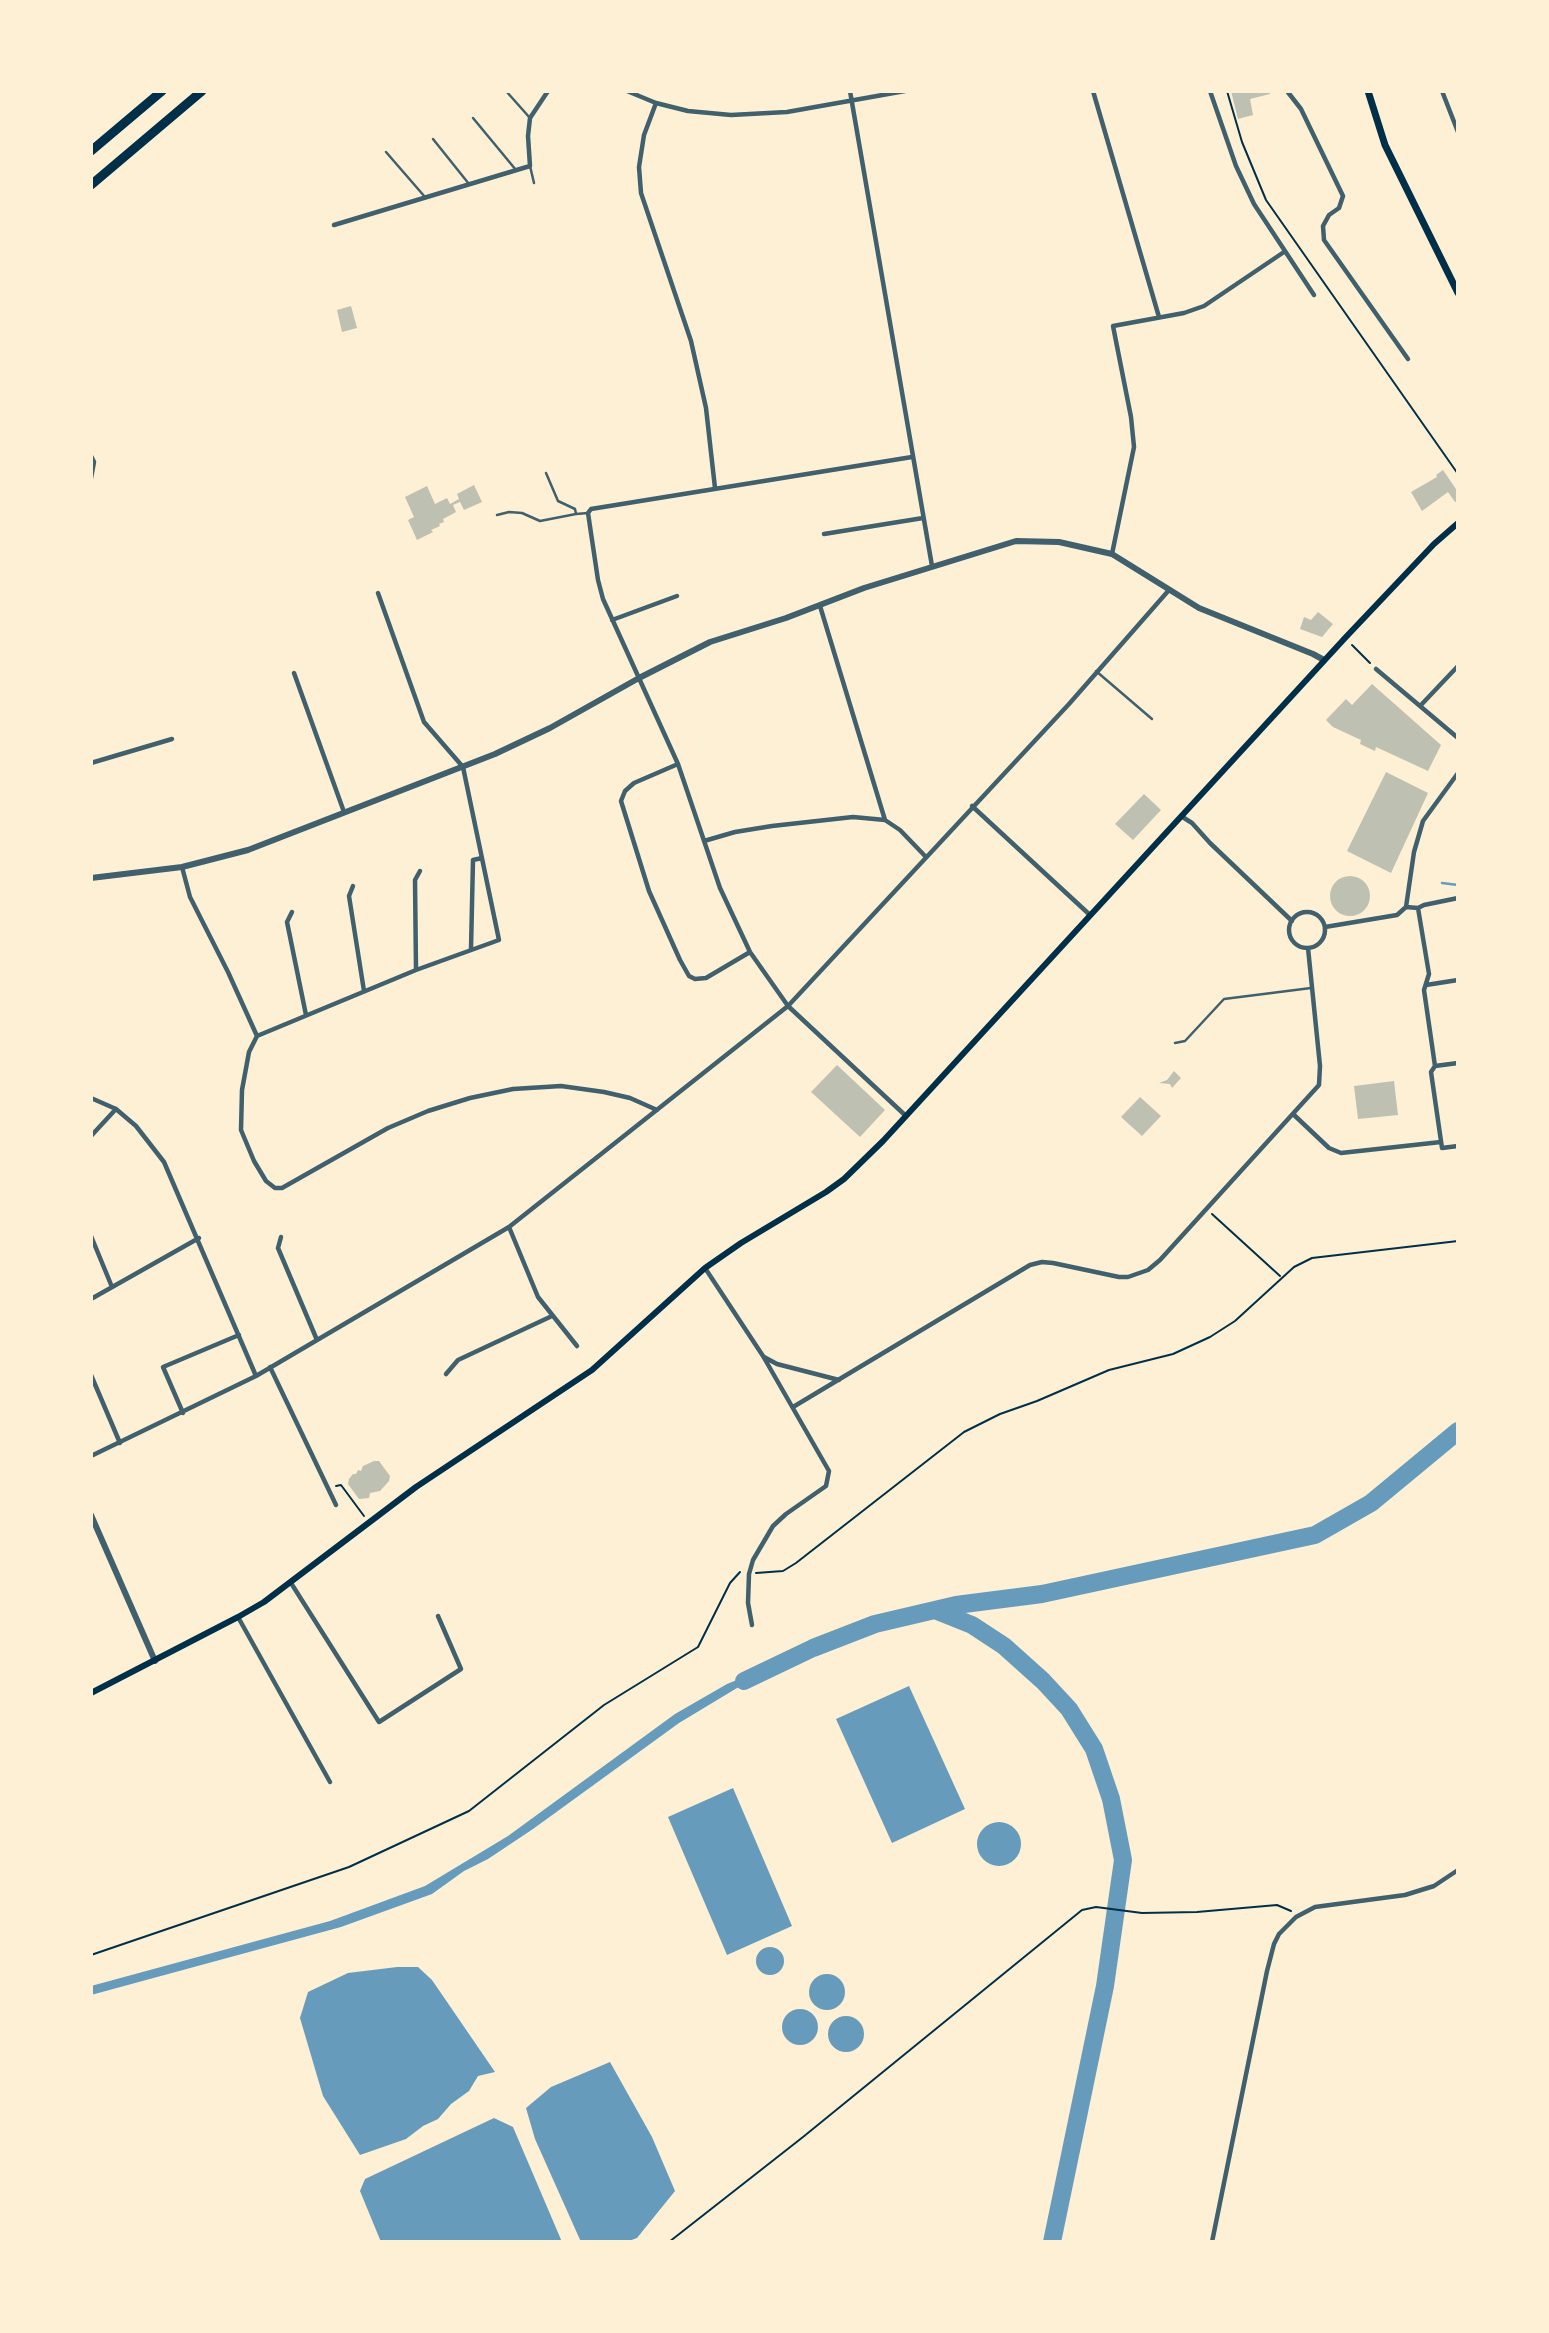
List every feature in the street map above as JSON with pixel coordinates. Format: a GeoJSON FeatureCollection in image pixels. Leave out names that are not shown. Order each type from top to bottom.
{"type":"FeatureCollection","features":[{"type":"Feature","properties":{"kind":"highway"},"geometry":{"type":"LineString","coordinates":[[91,152],[163,91]]}},
{"type":"Feature","properties":{"kind":"highway"},"geometry":{"type":"LineString","coordinates":[[91,185],[202,91]]}},
{"type":"Feature","properties":{"kind":"main road"},"geometry":{"type":"LineString","coordinates":[[1368,91],[1385,145],[1458,293]]}},
{"type":"Feature","properties":{"kind":"main road"},"geometry":{"type":"LineString","coordinates":[[91,1693],[238,1618],[291,1583],[451,1462],[592,1370],[705,1268],[844,1179],[906,1116],[1324,660],[1434,544],[1458,523]]}},
{"type":"Feature","properties":{"kind":"street"},"geometry":{"type":"LineString","coordinates":[[334,225],[530,166],[530,118],[548,91]]}},
{"type":"Feature","properties":{"kind":"street"},"geometry":{"type":"LineString","coordinates":[[627,91],[656,103],[688,111],[758,115],[905,91]]}},
{"type":"Feature","properties":{"kind":"street"},"geometry":{"type":"LineString","coordinates":[[850,91],[932,566]]}},
{"type":"Feature","properties":{"kind":"street"},"geometry":{"type":"LineString","coordinates":[[1093,91],[1159,317]]}},
{"type":"Feature","properties":{"kind":"street"},"geometry":{"type":"LineString","coordinates":[[1210,91],[1236,166],[1254,204],[1314,295]]}},
{"type":"Feature","properties":{"kind":"street"},"geometry":{"type":"LineString","coordinates":[[1287,91],[1301,109],[1343,196],[1339,208],[1329,215],[1323,226],[1324,240],[1408,359]]}},
{"type":"Feature","properties":{"kind":"street"},"geometry":{"type":"LineString","coordinates":[[1441,91],[1458,132]]}},
{"type":"Feature","properties":{"kind":"street"},"geometry":{"type":"LineString","coordinates":[[656,103],[644,135],[639,167],[641,193],[691,341],[706,408],[715,488]]}},
{"type":"Feature","properties":{"kind":"street"},"geometry":{"type":"LineString","coordinates":[[1112,554],[1134,447],[1131,417],[1113,326],[1184,313],[1204,306],[1284,252]]}},
{"type":"Feature","properties":{"kind":"street"},"geometry":{"type":"LineString","coordinates":[[91,478],[94,468],[92,457]]}},
{"type":"Feature","properties":{"kind":"street"},"geometry":{"type":"LineString","coordinates":[[906,1116],[788,1006],[750,952],[720,888],[678,764],[612,620],[598,580],[588,513],[591,509],[912,457]]}},
{"type":"Feature","properties":{"kind":"street"},"geometry":{"type":"LineString","coordinates":[[824,534],[923,518]]}},
{"type":"Feature","properties":{"kind":"street"},"geometry":{"type":"LineString","coordinates":[[91,878],[182,867],[248,850],[463,767],[550,728],[710,642],[820,606],[864,588],[1016,541],[1059,542],[1112,554],[1199,608],[1324,660]]}},
{"type":"Feature","properties":{"kind":"street"},"geometry":{"type":"LineString","coordinates":[[91,1456],[256,1376],[509,1227],[788,1006],[1169,590]]}},
{"type":"Feature","properties":{"kind":"street"},"geometry":{"type":"LineString","coordinates":[[378,593],[424,722],[463,767],[499,940],[416,970],[257,1037],[249,1052],[242,1090],[241,1130],[254,1161],[265,1181],[275,1188],[282,1188],[388,1128],[428,1111],[503,1091],[561,1086],[630,1098],[657,1110]]}},
{"type":"Feature","properties":{"kind":"street"},"geometry":{"type":"LineString","coordinates":[[612,620],[677,596]]}},
{"type":"Feature","properties":{"kind":"street"},"geometry":{"type":"LineString","coordinates":[[820,606],[886,820]]}},
{"type":"Feature","properties":{"kind":"street"},"geometry":{"type":"LineString","coordinates":[[1421,705],[1458,666]]}},
{"type":"Feature","properties":{"kind":"street"},"geometry":{"type":"LineString","coordinates":[[1376,669],[1458,738]]}},
{"type":"Feature","properties":{"kind":"street"},"geometry":{"type":"LineString","coordinates":[[294,673],[344,812]]}},
{"type":"Feature","properties":{"kind":"street"},"geometry":{"type":"LineString","coordinates":[[91,763],[172,739]]}},
{"type":"Feature","properties":{"kind":"street"},"geometry":{"type":"LineString","coordinates":[[678,764],[634,783],[625,791],[621,802],[649,891],[689,976],[695,979],[706,978],[750,952]]}},
{"type":"Feature","properties":{"kind":"street"},"geometry":{"type":"LineString","coordinates":[[1325,927],[1397,915],[1406,906],[1414,852],[1423,821],[1458,773]]}},
{"type":"Feature","properties":{"kind":"street"},"geometry":{"type":"LineString","coordinates":[[972,806],[1091,915]]}},
{"type":"Feature","properties":{"kind":"street"},"geometry":{"type":"LineString","coordinates":[[1181,815],[1192,822],[1210,843],[1292,921]]}},
{"type":"Feature","properties":{"kind":"street"},"geometry":{"type":"LineString","coordinates":[[704,841],[735,832],[853,817],[886,820],[900,830],[926,857]]}},
{"type":"Feature","properties":{"kind":"street"},"geometry":{"type":"LineString","coordinates":[[471,949],[473,860],[482,858]]}},
{"type":"Feature","properties":{"kind":"street"},"geometry":{"type":"LineString","coordinates":[[182,867],[183,881],[190,897],[229,972],[257,1037]]}},
{"type":"Feature","properties":{"kind":"street"},"geometry":{"type":"LineString","coordinates":[[416,970],[415,880],[421,871]]}},
{"type":"Feature","properties":{"kind":"street"},"geometry":{"type":"LineString","coordinates":[[353,886],[349,896],[364,991]]}},
{"type":"Feature","properties":{"kind":"street"},"geometry":{"type":"LineString","coordinates":[[1406,906],[1418,908],[1458,898]]}},
{"type":"Feature","properties":{"kind":"street"},"geometry":{"type":"LineString","coordinates":[[1418,908],[1429,974],[1424,990],[1435,1066],[1431,1072],[1442,1148],[1458,1146]]}},
{"type":"Feature","properties":{"kind":"street"},"geometry":{"type":"LineString","coordinates":[[292,912],[287,922],[306,1015]]}},
{"type":"Feature","properties":{"kind":"street"},"geometry":{"type":"LineString","coordinates":[[1302,913],[1314,913],[1323,921],[1325,927],[1324,938],[1318,945],[1308,948],[1293,941],[1290,927],[1292,921],[1302,913]]}},
{"type":"Feature","properties":{"kind":"street"},"geometry":{"type":"LineString","coordinates":[[793,1407],[1030,1265],[1053,1263],[1119,1277],[1138,1275],[1160,1260],[1315,1090],[1321,1079],[1308,948]]}},
{"type":"Feature","properties":{"kind":"street"},"geometry":{"type":"LineString","coordinates":[[1426,985],[1458,980]]}},
{"type":"Feature","properties":{"kind":"street"},"geometry":{"type":"LineString","coordinates":[[1435,1066],[1458,1063]]}},
{"type":"Feature","properties":{"kind":"street"},"geometry":{"type":"LineString","coordinates":[[91,1098],[116,1109],[136,1126],[164,1162],[256,1376]]}},
{"type":"Feature","properties":{"kind":"street"},"geometry":{"type":"LineString","coordinates":[[91,1136],[116,1109]]}},
{"type":"Feature","properties":{"kind":"street"},"geometry":{"type":"LineString","coordinates":[[1293,1114],[1329,1148],[1341,1153],[1441,1142]]}},
{"type":"Feature","properties":{"kind":"street"},"geometry":{"type":"LineString","coordinates":[[509,1227],[538,1297],[577,1346]]}},
{"type":"Feature","properties":{"kind":"street"},"geometry":{"type":"LineString","coordinates":[[91,1236],[113,1287]]}},
{"type":"Feature","properties":{"kind":"street"},"geometry":{"type":"LineString","coordinates":[[281,1237],[278,1248],[317,1340]]}},
{"type":"Feature","properties":{"kind":"street"},"geometry":{"type":"LineString","coordinates":[[91,1299],[198,1238]]}},
{"type":"Feature","properties":{"kind":"street"},"geometry":{"type":"LineString","coordinates":[[705,1268],[793,1407],[826,1464],[829,1480],[819,1492],[773,1526],[753,1560],[749,1574],[748,1603],[752,1625]]}},
{"type":"Feature","properties":{"kind":"street"},"geometry":{"type":"LineString","coordinates":[[446,1374],[458,1360],[552,1317]]}},
{"type":"Feature","properties":{"kind":"street"},"geometry":{"type":"LineString","coordinates":[[183,1413],[163,1367],[239,1335]]}},
{"type":"Feature","properties":{"kind":"street"},"geometry":{"type":"LineString","coordinates":[[763,1356],[777,1364],[839,1380]]}},
{"type":"Feature","properties":{"kind":"street"},"geometry":{"type":"LineString","coordinates":[[270,1367],[336,1505]]}},
{"type":"Feature","properties":{"kind":"street"},"geometry":{"type":"LineString","coordinates":[[91,1375],[120,1443]]}},
{"type":"Feature","properties":{"kind":"street"},"geometry":{"type":"LineString","coordinates":[[91,1515],[155,1661]]}},
{"type":"Feature","properties":{"kind":"street"},"geometry":{"type":"LineString","coordinates":[[291,1583],[379,1722],[461,1669],[438,1616]]}},
{"type":"Feature","properties":{"kind":"street"},"geometry":{"type":"LineString","coordinates":[[238,1618],[330,1782]]}},
{"type":"Feature","properties":{"kind":"street"},"geometry":{"type":"LineString","coordinates":[[1212,2242],[1274,1944],[1286,1925],[1315,1907],[1424,1890],[1458,1870]]}},
{"type":"Feature","properties":{"kind":"lane"},"geometry":{"type":"LineString","coordinates":[[506,91],[530,118]]}},
{"type":"Feature","properties":{"kind":"lane"},"geometry":{"type":"LineString","coordinates":[[473,118],[516,170]]}},
{"type":"Feature","properties":{"kind":"lane"},"geometry":{"type":"LineString","coordinates":[[433,139],[469,184]]}},
{"type":"Feature","properties":{"kind":"lane"},"geometry":{"type":"LineString","coordinates":[[386,152],[425,197]]}},
{"type":"Feature","properties":{"kind":"lane"},"geometry":{"type":"LineString","coordinates":[[530,166],[534,183]]}},
{"type":"Feature","properties":{"kind":"lane"},"geometry":{"type":"LineString","coordinates":[[546,473],[558,501],[575,509],[576,514]]}},
{"type":"Feature","properties":{"kind":"lane"},"geometry":{"type":"LineString","coordinates":[[497,515],[522,513],[540,522],[588,513]]}},
{"type":"Feature","properties":{"kind":"lane"},"geometry":{"type":"LineString","coordinates":[[1096,671],[1152,719]]}},
{"type":"Feature","properties":{"kind":"lane"},"geometry":{"type":"LineString","coordinates":[[1175,1043],[1185,1041],[1224,999],[1311,988]]}},
{"type":"Feature","properties":{"kind":"path"},"geometry":{"type":"LineString","coordinates":[[1227,91],[1242,142],[1266,200],[1458,474]]}},
{"type":"Feature","properties":{"kind":"path"},"geometry":{"type":"LineString","coordinates":[[1345,638],[1376,669]]}},
{"type":"Feature","properties":{"kind":"path"},"geometry":{"type":"LineString","coordinates":[[1207,1209],[1281,1277]]}},
{"type":"Feature","properties":{"kind":"path"},"geometry":{"type":"LineString","coordinates":[[91,1955],[349,1867],[469,1811],[604,1705],[698,1647],[730,1583],[739,1572],[749,1574],[783,1571],[964,1432],[1000,1414],[1109,1370],[1173,1354],[1210,1337],[1235,1321],[1294,1266],[1312,1258],[1458,1241]]}},
{"type":"Feature","properties":{"kind":"path"},"geometry":{"type":"LineString","coordinates":[[328,1487],[341,1485],[369,1522]]}},
{"type":"Feature","properties":{"kind":"path"},"geometry":{"type":"LineString","coordinates":[[668,2242],[803,2137],[1072,1916],[1091,1907],[1127,1912],[1197,1912],[1277,1905],[1290,1909],[1296,1917]]}},
{"type":"Feature","properties":{"kind":"water"},"geometry":{"type":"Polygon","coordinates":[[[764,1669],[768,1676],[742,1685],[679,1723],[533,1829],[432,1894],[341,1927],[91,1995],[91,1986],[330,1921],[425,1886],[508,1836],[675,1714],[727,1684],[764,1669]]]}},
{"type":"Feature","properties":{"kind":"water"},"geometry":{"type":"Polygon","coordinates":[[[909,1686],[965,1809],[892,1843],[836,1719],[909,1686]]]}},
{"type":"Feature","properties":{"kind":"water"},"geometry":{"type":"Polygon","coordinates":[[[733,1788],[792,1926],[727,1955],[668,1817],[733,1788]]]}},
{"type":"Feature","properties":{"kind":"water"},"geometry":{"type":"Polygon","coordinates":[[[999,1822],[1008,1823],[1015,1828],[1020,1835],[1020,1853],[1015,1860],[1008,1865],[999,1866],[990,1865],[983,1860],[978,1853],[977,1844],[978,1835],[983,1828],[990,1823],[999,1822]]]}},
{"type":"Feature","properties":{"kind":"water"},"geometry":{"type":"Polygon","coordinates":[[[770,1947],[780,1951],[784,1961],[780,1971],[770,1975],[760,1971],[756,1961],[760,1951],[770,1947]]]}},
{"type":"Feature","properties":{"kind":"water"},"geometry":{"type":"Polygon","coordinates":[[[418,1967],[432,1980],[495,2072],[478,2076],[469,2091],[451,2104],[438,2119],[406,2139],[360,2155],[323,2096],[300,2018],[308,1992],[348,1973],[418,1967]]]}},
{"type":"Feature","properties":{"kind":"water"},"geometry":{"type":"Polygon","coordinates":[[[827,1974],[840,1979],[845,1992],[840,2005],[827,2010],[814,2005],[809,1992],[814,1979],[827,1974]]]}},
{"type":"Feature","properties":{"kind":"water"},"geometry":{"type":"Polygon","coordinates":[[[800,2009],[813,2014],[818,2027],[813,2040],[800,2045],[787,2040],[782,2027],[787,2014],[800,2009]]]}},
{"type":"Feature","properties":{"kind":"water"},"geometry":{"type":"Polygon","coordinates":[[[846,2016],[859,2021],[864,2034],[859,2047],[846,2052],[833,2047],[828,2034],[833,2021],[846,2016]]]}},
{"type":"Feature","properties":{"kind":"water"},"geometry":{"type":"Polygon","coordinates":[[[610,2062],[652,2137],[675,2191],[637,2238],[626,2242],[581,2242],[535,2139],[526,2108],[551,2087],[610,2062]]]}},
{"type":"Feature","properties":{"kind":"water"},"geometry":{"type":"Polygon","coordinates":[[[494,2118],[513,2127],[562,2242],[381,2242],[360,2191],[365,2179],[494,2118]]]}},
{"type":"Feature","properties":{"kind":"building"},"geometry":{"type":"Polygon","coordinates":[[[1231,91],[1270,91],[1270,94],[1250,99],[1253,115],[1238,119],[1231,91]]]}},
{"type":"Feature","properties":{"kind":"building"},"geometry":{"type":"Polygon","coordinates":[[[351,306],[357,328],[342,332],[337,310],[351,306]]]}},
{"type":"Feature","properties":{"kind":"building"},"geometry":{"type":"Polygon","coordinates":[[[1443,470],[1458,492],[1458,500],[1455,502],[1448,492],[1422,511],[1411,492],[1437,477],[1443,470]]]}},
{"type":"Feature","properties":{"kind":"building"},"geometry":{"type":"Polygon","coordinates":[[[474,485],[482,502],[464,510],[460,502],[453,505],[456,512],[443,519],[444,522],[439,524],[440,526],[431,530],[433,532],[417,540],[408,520],[414,517],[405,497],[427,486],[435,504],[447,498],[450,504],[459,499],[457,494],[474,485]]]}},
{"type":"Feature","properties":{"kind":"building"},"geometry":{"type":"Polygon","coordinates":[[[1318,612],[1333,624],[1322,637],[1300,629],[1304,617],[1311,620],[1318,612]]]}},
{"type":"Feature","properties":{"kind":"building"},"geometry":{"type":"Polygon","coordinates":[[[1372,684],[1441,745],[1428,771],[1376,747],[1375,751],[1360,744],[1361,740],[1333,727],[1326,720],[1346,699],[1352,705],[1372,684]]]}},
{"type":"Feature","properties":{"kind":"building"},"geometry":{"type":"Polygon","coordinates":[[[1386,772],[1428,793],[1391,873],[1347,851],[1386,772]]]}},
{"type":"Feature","properties":{"kind":"building"},"geometry":{"type":"Polygon","coordinates":[[[1144,794],[1161,810],[1133,840],[1115,824],[1144,794]]]}},
{"type":"Feature","properties":{"kind":"building"},"geometry":{"type":"Polygon","coordinates":[[[1350,876],[1364,882],[1370,896],[1364,910],[1350,916],[1336,910],[1330,896],[1336,882],[1350,876]]]}},
{"type":"Feature","properties":{"kind":"building"},"geometry":{"type":"Polygon","coordinates":[[[837,1065],[885,1110],[860,1137],[811,1092],[837,1065]]]}},
{"type":"Feature","properties":{"kind":"building"},"geometry":{"type":"Polygon","coordinates":[[[1174,1071],[1181,1078],[1172,1088],[1170,1084],[1159,1083],[1167,1080],[1174,1071]]]}},
{"type":"Feature","properties":{"kind":"building"},"geometry":{"type":"Polygon","coordinates":[[[1394,1081],[1398,1115],[1358,1119],[1354,1086],[1394,1081]]]}},
{"type":"Feature","properties":{"kind":"building"},"geometry":{"type":"Polygon","coordinates":[[[1140,1097],[1161,1116],[1142,1136],[1121,1117],[1140,1097]]]}},
{"type":"Feature","properties":{"kind":"building"},"geometry":{"type":"Polygon","coordinates":[[[379,1461],[390,1476],[389,1481],[380,1491],[370,1493],[369,1498],[359,1499],[348,1484],[349,1479],[358,1470],[361,1471],[363,1466],[379,1461]]]}},
{"type":"Feature","properties":{"kind":"waterway"},"geometry":{"type":"LineString","coordinates":[[1442,883],[1458,885]]}},
{"type":"Feature","properties":{"kind":"waterway"},"geometry":{"type":"LineString","coordinates":[[744,1681],[813,1648],[875,1624],[956,1605],[1042,1594],[1315,1535],[1371,1503],[1458,1431]]}},
{"type":"Feature","properties":{"kind":"waterway"},"geometry":{"type":"LineString","coordinates":[[937,1611],[972,1625],[1004,1646],[1069,1709],[1094,1749],[1111,1799],[1123,1860],[1105,1986],[1052,2242]]}}]}
